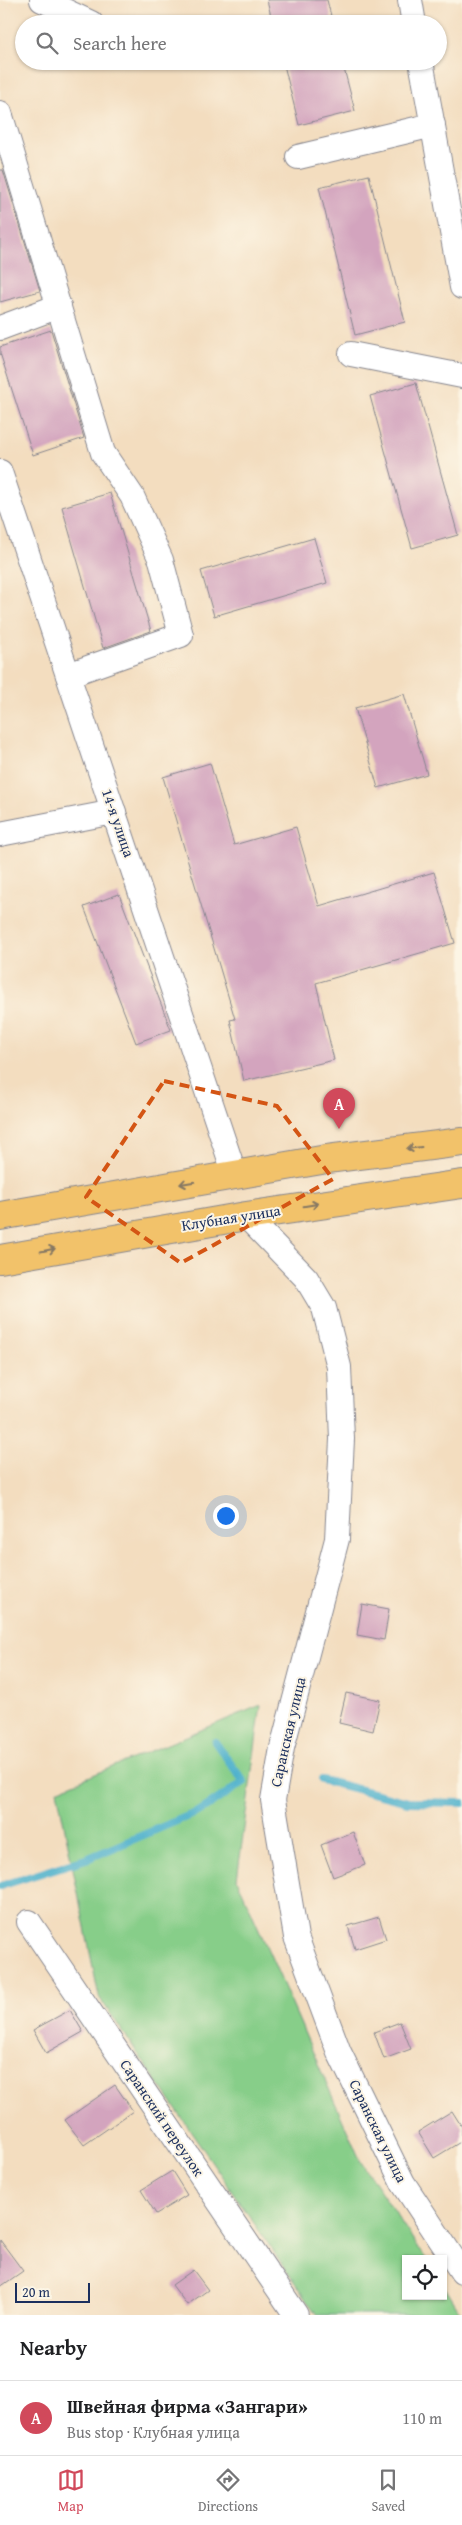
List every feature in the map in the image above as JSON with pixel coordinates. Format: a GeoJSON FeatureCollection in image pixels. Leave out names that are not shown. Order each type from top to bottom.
{"type":"FeatureCollection","features":[{"type":"Feature","properties":{"kind":"main road"},"geometry":{"type":"LineString","coordinates":[[0,1216],[328,1159],[462,1142]]}},
{"type":"Feature","properties":{"kind":"main road"},"geometry":{"type":"LineString","coordinates":[[235,1175],[246,1216]]}},
{"type":"Feature","properties":{"kind":"main road","name":"Клубная улица"},"geometry":{"type":"LineString","coordinates":[[0,1259],[246,1216],[462,1184]]}},
{"type":"Feature","properties":{"kind":"street"},"geometry":{"type":"LineString","coordinates":[[42,0],[74,15]]}},
{"type":"Feature","properties":{"kind":"street"},"geometry":{"type":"LineString","coordinates":[[410,0],[412,15]]}},
{"type":"Feature","properties":{"kind":"street"},"geometry":{"type":"LineString","coordinates":[[423,70],[462,287]]}},
{"type":"Feature","properties":{"kind":"street"},"geometry":{"type":"LineString","coordinates":[[0,115],[103,453],[132,496],[161,560],[181,635],[68,675]]}},
{"type":"Feature","properties":{"kind":"street"},"geometry":{"type":"LineString","coordinates":[[298,157],[433,125]]}},
{"type":"Feature","properties":{"kind":"street"},"geometry":{"type":"LineString","coordinates":[[0,328],[59,306]]}},
{"type":"Feature","properties":{"kind":"street"},"geometry":{"type":"LineString","coordinates":[[351,354],[462,376]]}},
{"type":"Feature","properties":{"kind":"street","name":"14-я улица"},"geometry":{"type":"LineString","coordinates":[[0,472],[235,1175]]}},
{"type":"Feature","properties":{"kind":"street"},"geometry":{"type":"LineString","coordinates":[[0,834],[114,812]]}},
{"type":"Feature","properties":{"kind":"street","name":"Саранская улица"},"geometry":{"type":"LineString","coordinates":[[246,1216],[306,1278],[324,1308],[339,1367],[342,1439],[337,1539],[282,1748],[273,1800],[296,1937],[339,2052],[403,2183],[462,2272]]}},
{"type":"Feature","properties":{"kind":"street","name":"Саранский переулок"},"geometry":{"type":"LineString","coordinates":[[29,1922],[296,2315]]}},
{"type":"Feature","properties":{"kind":"highlighted area"},"geometry":{"type":"Polygon","coordinates":[[[164,1081],[277,1106],[333,1179],[181,1263],[86,1197],[164,1081]]]}},
{"type":"Feature","properties":{"kind":"green space"},"geometry":{"type":"Polygon","coordinates":[[[261,1705],[237,1879],[361,2162],[423,2255],[402,2255],[402,2300],[447,2300],[447,2291],[462,2315],[317,2315],[99,1997],[57,1790],[261,1705]]]}},
{"type":"Feature","properties":{"kind":"building"},"geometry":{"type":"Polygon","coordinates":[[[267,0],[327,0],[331,15],[271,15],[267,0]]]}},
{"type":"Feature","properties":{"kind":"building"},"geometry":{"type":"Polygon","coordinates":[[[285,70],[344,70],[355,111],[299,125],[285,70]]]}},
{"type":"Feature","properties":{"kind":"building"},"geometry":{"type":"Polygon","coordinates":[[[0,170],[3,170],[40,291],[0,302],[0,170]]]}},
{"type":"Feature","properties":{"kind":"building"},"geometry":{"type":"Polygon","coordinates":[[[369,175],[405,322],[355,335],[319,187],[369,175]]]}},
{"type":"Feature","properties":{"kind":"building"},"geometry":{"type":"Polygon","coordinates":[[[51,330],[84,438],[33,455],[0,353],[0,347],[51,330]]]}},
{"type":"Feature","properties":{"kind":"building"},"geometry":{"type":"Polygon","coordinates":[[[416,383],[458,535],[412,548],[370,396],[416,383]]]}},
{"type":"Feature","properties":{"kind":"building"},"geometry":{"type":"Polygon","coordinates":[[[110,493],[151,631],[103,648],[62,507],[110,493]]]}},
{"type":"Feature","properties":{"kind":"building"},"geometry":{"type":"Polygon","coordinates":[[[314,538],[327,583],[214,616],[201,571],[314,538]]]}},
{"type":"Feature","properties":{"kind":"building"},"geometry":{"type":"Polygon","coordinates":[[[404,694],[427,774],[378,788],[355,708],[404,694]]]}},
{"type":"Feature","properties":{"kind":"building"},"geometry":{"type":"Polygon","coordinates":[[[210,763],[234,845],[296,827],[319,906],[434,872],[455,943],[316,983],[334,1060],[244,1081],[230,1020],[235,1019],[163,777],[210,763]]]}},
{"type":"Feature","properties":{"kind":"building"},"geometry":{"type":"Polygon","coordinates":[[[119,894],[171,1030],[136,1043],[84,907],[119,894]]]}},
{"type":"Feature","properties":{"kind":"building"},"geometry":{"type":"Polygon","coordinates":[[[362,1604],[389,1609],[384,1640],[357,1635],[362,1604]]]}},
{"type":"Feature","properties":{"kind":"building"},"geometry":{"type":"Polygon","coordinates":[[[346,1693],[380,1700],[373,1731],[339,1723],[346,1693]]]}},
{"type":"Feature","properties":{"kind":"building"},"geometry":{"type":"Polygon","coordinates":[[[353,1832],[365,1865],[333,1877],[321,1845],[353,1832]]]}},
{"type":"Feature","properties":{"kind":"building"},"geometry":{"type":"Polygon","coordinates":[[[379,1917],[386,1939],[355,1949],[348,1926],[379,1917]]]}},
{"type":"Feature","properties":{"kind":"building"},"geometry":{"type":"Polygon","coordinates":[[[70,2010],[83,2032],[46,2053],[33,2030],[70,2010]]]}},
{"type":"Feature","properties":{"kind":"building"},"geometry":{"type":"Polygon","coordinates":[[[400,2022],[411,2049],[384,2059],[374,2032],[400,2022]]]}},
{"type":"Feature","properties":{"kind":"building"},"geometry":{"type":"Polygon","coordinates":[[[115,2085],[133,2111],[84,2145],[65,2120],[115,2085]]]}},
{"type":"Feature","properties":{"kind":"building"},"geometry":{"type":"Polygon","coordinates":[[[452,2111],[462,2127],[462,2141],[434,2158],[418,2132],[452,2111]]]}},
{"type":"Feature","properties":{"kind":"building"},"geometry":{"type":"Polygon","coordinates":[[[172,2171],[187,2195],[156,2214],[141,2190],[172,2171]]]}},
{"type":"Feature","properties":{"kind":"building"},"geometry":{"type":"Polygon","coordinates":[[[0,2240],[23,2271],[0,2287],[0,2240]]]}},
{"type":"Feature","properties":{"kind":"building"},"geometry":{"type":"Polygon","coordinates":[[[193,2270],[208,2290],[187,2305],[172,2285],[193,2270]]]}},
{"type":"Feature","properties":{"kind":"waterway"},"geometry":{"type":"LineString","coordinates":[[0,1886],[89,1858],[200,1811],[244,1782],[215,1742]]}},
{"type":"Feature","properties":{"kind":"waterway"},"geometry":{"type":"LineString","coordinates":[[322,1780],[408,1802],[462,1803]]}},
{"type":"Feature","properties":{"kind":"place","name":"Швейная фирма «Зангари»"},"geometry":{"type":"Point","coordinates":[339,1129]}}]}
